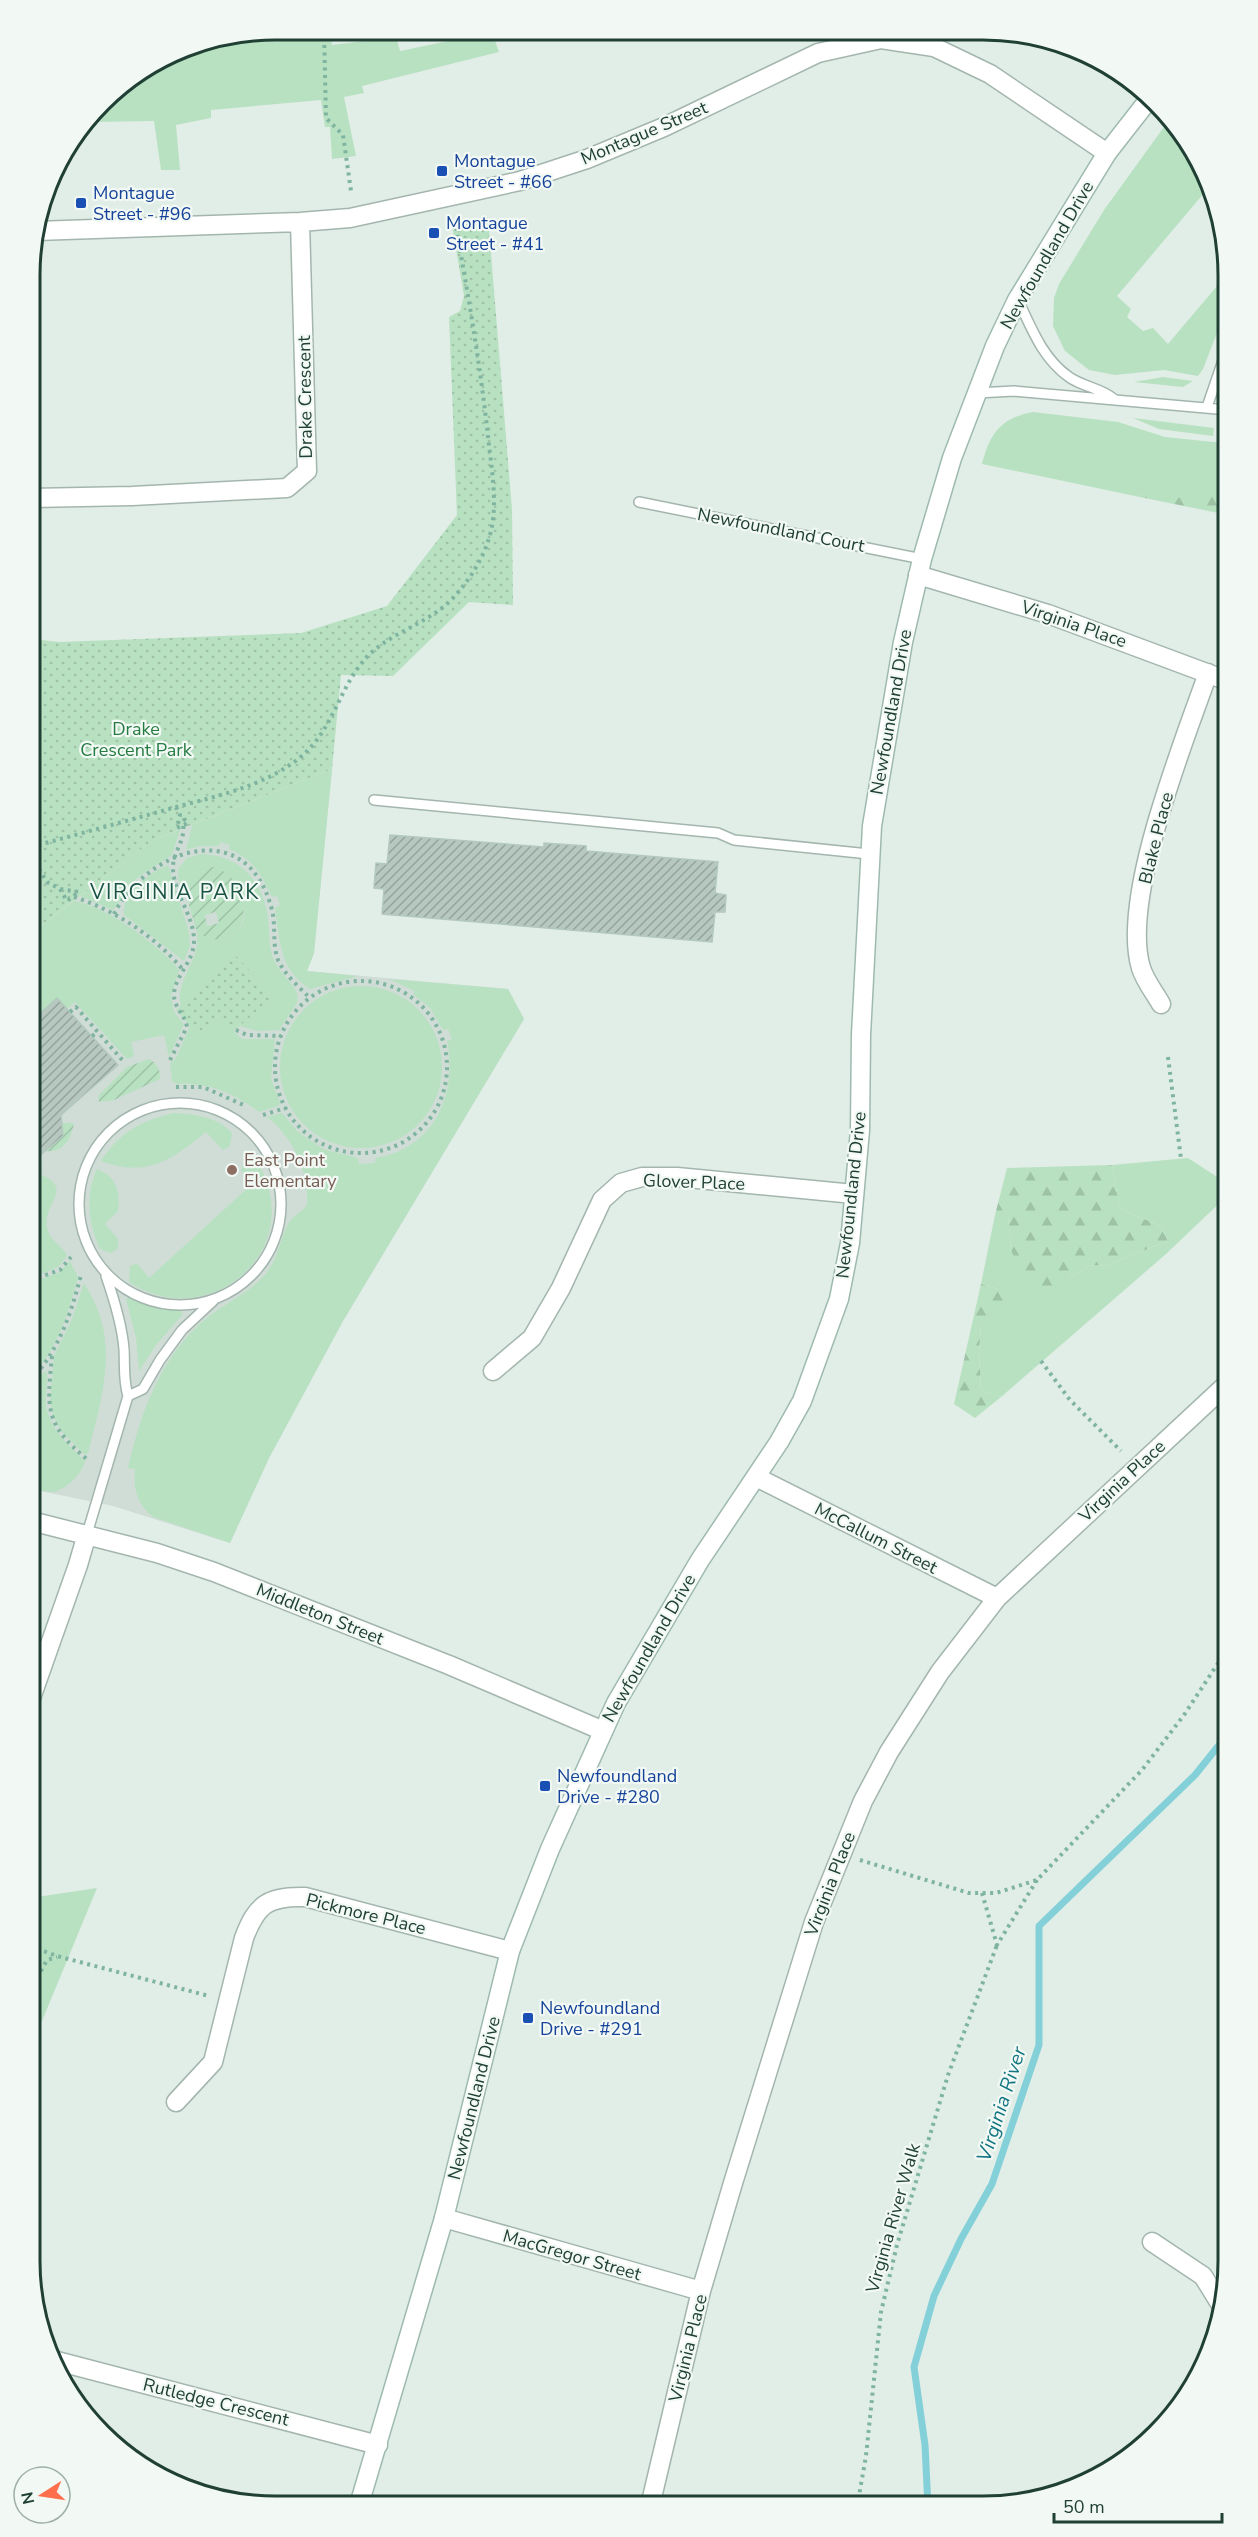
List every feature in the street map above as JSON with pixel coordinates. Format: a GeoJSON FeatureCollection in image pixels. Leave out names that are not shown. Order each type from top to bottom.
{"type":"FeatureCollection","features":[{"type":"Feature","properties":{"kind":"street","name":"Montague Street"},"geometry":{"type":"LineString","coordinates":[[45,231],[300,222],[350,218],[520,181],[587,159],[664,127],[818,53],[876,40]]}},
{"type":"Feature","properties":{"kind":"street","name":"Montague Street"},"geometry":{"type":"LineString","coordinates":[[888,40],[934,47],[990,74],[1107,153]]}},
{"type":"Feature","properties":{"kind":"street","name":"Newfoundland Drive"},"geometry":{"type":"LineString","coordinates":[[362,2496],[444,2218],[510,1951],[601,1730],[672,1605],[756,1477],[802,1401],[818,1363],[839,1299],[850,1243],[860,1130],[861,1035],[869,854],[885,740],[920,567],[952,458],[1017,300],[1107,153],[1144,105]]}},
{"type":"Feature","properties":{"kind":"street","name":"Drake Crescent"},"geometry":{"type":"LineString","coordinates":[[40,498],[132,496],[287,488],[307,471],[300,222]]}},
{"type":"Feature","properties":{"kind":"street","name":"Virginia Place"},"geometry":{"type":"LineString","coordinates":[[920,567],[1218,677]]}},
{"type":"Feature","properties":{"kind":"street","name":"Blake Place"},"geometry":{"type":"LineString","coordinates":[[1161,1004],[1141,969],[1136,923],[1152,842],[1208,673]]}},
{"type":"Feature","properties":{"kind":"street","name":"Glover Place"},"geometry":{"type":"LineString","coordinates":[[493,1371],[532,1338],[561,1288],[602,1200],[621,1183],[642,1177],[677,1177],[854,1194]]}},
{"type":"Feature","properties":{"kind":"street","name":"Virginia Place"},"geometry":{"type":"LineString","coordinates":[[652,2496],[701,2291],[814,1922],[840,1852],[888,1752],[940,1671],[997,1598],[1218,1392]]}},
{"type":"Feature","properties":{"kind":"street","name":"McCallum Street"},"geometry":{"type":"LineString","coordinates":[[756,1477],[997,1598]]}},
{"type":"Feature","properties":{"kind":"street","name":"Middleton Street"},"geometry":{"type":"LineString","coordinates":[[40,1523],[157,1552],[214,1572],[449,1665],[601,1730]]}},
{"type":"Feature","properties":{"kind":"street"},"geometry":{"type":"LineString","coordinates":[[40,1672],[87,1534]]}},
{"type":"Feature","properties":{"kind":"street","name":"Pickmore Place"},"geometry":{"type":"LineString","coordinates":[[176,2102],[213,2061],[244,1938],[251,1919],[260,1907],[273,1899],[305,1897],[510,1951]]}},
{"type":"Feature","properties":{"kind":"street","name":"MacGregor Street"},"geometry":{"type":"LineString","coordinates":[[444,2218],[701,2291]]}},
{"type":"Feature","properties":{"kind":"street"},"geometry":{"type":"LineString","coordinates":[[1152,2242],[1203,2276],[1215,2295]]}},
{"type":"Feature","properties":{"kind":"street","name":"Rutledge Crescent"},"geometry":{"type":"LineString","coordinates":[[64,2363],[378,2445]]}},
{"type":"Feature","properties":{"kind":"lane"},"geometry":{"type":"LineString","coordinates":[[1017,300],[1041,348],[1051,360],[1068,376],[1105,392],[1114,399]]}},
{"type":"Feature","properties":{"kind":"lane"},"geometry":{"type":"LineString","coordinates":[[1207,407],[1218,375]]}},
{"type":"Feature","properties":{"kind":"lane"},"geometry":{"type":"LineString","coordinates":[[977,393],[1014,391],[1218,409]]}},
{"type":"Feature","properties":{"kind":"lane","name":"Newfoundland Court"},"geometry":{"type":"LineString","coordinates":[[639,502],[920,567]]}},
{"type":"Feature","properties":{"kind":"lane"},"geometry":{"type":"LineString","coordinates":[[374,800],[718,833],[734,840],[869,854]]}},
{"type":"Feature","properties":{"kind":"lane"},"geometry":{"type":"LineString","coordinates":[[87,1534],[128,1396],[123,1379],[124,1349],[120,1324],[106,1276],[86,1248],[80,1230],[78,1189],[105,1135],[117,1124],[156,1103],[179,1100],[200,1103],[221,1111],[239,1122],[269,1158],[280,1187],[282,1219],[273,1247],[261,1270],[240,1289],[214,1301],[182,1330],[160,1360],[143,1389],[128,1396]]}},
{"type":"Feature","properties":{"kind":"lane"},"geometry":{"type":"LineString","coordinates":[[106,1276],[136,1294],[159,1302],[183,1305],[214,1301]]}},
{"type":"Feature","properties":{"kind":"path"},"geometry":{"type":"LineString","coordinates":[[324,40],[326,118],[343,135],[351,191]]}},
{"type":"Feature","properties":{"kind":"path"},"geometry":{"type":"LineString","coordinates":[[40,845],[243,788],[284,768],[304,753],[322,732],[348,682],[366,658],[386,641],[410,630],[444,606],[482,559],[491,529],[491,464],[480,363],[455,222]]}},
{"type":"Feature","properties":{"kind":"path"},"geometry":{"type":"LineString","coordinates":[[170,1060],[187,1027],[175,1002],[176,983],[184,970],[194,943],[186,910],[174,882],[174,857],[184,833],[183,825],[177,828],[177,819],[180,815],[176,807]]}},
{"type":"Feature","properties":{"kind":"path"},"geometry":{"type":"LineString","coordinates":[[114,914],[120,902],[139,880],[174,857],[206,849],[219,850],[246,862],[261,882],[272,911],[274,943],[278,959],[290,977],[310,998]]}},
{"type":"Feature","properties":{"kind":"path"},"geometry":{"type":"LineString","coordinates":[[40,866],[47,882],[60,889],[79,892],[68,901],[60,889]]}},
{"type":"Feature","properties":{"kind":"path"},"geometry":{"type":"LineString","coordinates":[[73,897],[114,914],[165,950],[184,970]]}},
{"type":"Feature","properties":{"kind":"path"},"geometry":{"type":"LineString","coordinates":[[352,981],[380,982],[406,993],[428,1012],[443,1038],[448,1066],[443,1095],[429,1121],[408,1140],[381,1152],[352,1154],[324,1146],[300,1129],[285,1108],[275,1079],[276,1052],[285,1025],[310,998],[326,988],[352,981]]}},
{"type":"Feature","properties":{"kind":"path"},"geometry":{"type":"LineString","coordinates":[[70,1012],[76,1007],[124,1062]]}},
{"type":"Feature","properties":{"kind":"path"},"geometry":{"type":"LineString","coordinates":[[236,1030],[247,1035],[282,1036]]}},
{"type":"Feature","properties":{"kind":"path"},"geometry":{"type":"LineString","coordinates":[[92,1036],[98,1032]]}},
{"type":"Feature","properties":{"kind":"path"},"geometry":{"type":"LineString","coordinates":[[1168,1057],[1181,1159]]}},
{"type":"Feature","properties":{"kind":"path"},"geometry":{"type":"LineString","coordinates":[[176,1087],[203,1087],[246,1106]]}},
{"type":"Feature","properties":{"kind":"path"},"geometry":{"type":"LineString","coordinates":[[263,1115],[285,1108]]}},
{"type":"Feature","properties":{"kind":"path"},"geometry":{"type":"LineString","coordinates":[[40,1277],[60,1270],[71,1257]]}},
{"type":"Feature","properties":{"kind":"path"},"geometry":{"type":"LineString","coordinates":[[40,1370],[52,1356],[69,1319],[81,1275]]}},
{"type":"Feature","properties":{"kind":"path"},"geometry":{"type":"LineString","coordinates":[[52,1356],[47,1401],[51,1417],[75,1450],[88,1460]]}},
{"type":"Feature","properties":{"kind":"path"},"geometry":{"type":"LineString","coordinates":[[1041,1361],[1071,1400],[1121,1451]]}},
{"type":"Feature","properties":{"kind":"path","name":"Virginia River Walk"},"geometry":{"type":"LineString","coordinates":[[858,2496],[867,2456],[881,2312],[894,2256],[948,2075],[997,1946],[1037,1880],[1142,1770],[1184,1715],[1218,1663]]}},
{"type":"Feature","properties":{"kind":"path","name":"Virginia River Walk"},"geometry":{"type":"LineString","coordinates":[[857,1859],[969,1893],[996,1893],[1037,1880]]}},
{"type":"Feature","properties":{"kind":"path"},"geometry":{"type":"LineString","coordinates":[[982,1893],[997,1946]]}},
{"type":"Feature","properties":{"kind":"path"},"geometry":{"type":"LineString","coordinates":[[40,1950],[209,1996]]}},
{"type":"Feature","properties":{"kind":"path"},"geometry":{"type":"LineString","coordinates":[[40,1973],[47,1960],[57,1956]]}},
{"type":"Feature","properties":{"kind":"shaded area","name":"East Point Elementary"},"geometry":{"type":"Polygon","coordinates":[[[332,769],[314,953],[307,971],[508,989],[524,1019],[343,1321],[269,1458],[230,1543],[113,1506],[40,1491],[40,926],[153,840],[332,769]]]}},
{"type":"Feature","properties":{"kind":"green space"},"geometry":{"type":"Polygon","coordinates":[[[276,40],[331,40],[332,45],[372,40],[397,40],[400,51],[453,40],[495,40],[499,52],[362,86],[364,93],[344,97],[356,156],[332,159],[330,127],[325,127],[321,100],[211,110],[211,118],[176,125],[180,170],[161,170],[154,121],[98,122],[109,109],[158,72],[186,58],[230,45],[276,40]]]}},
{"type":"Feature","properties":{"kind":"green space"},"geometry":{"type":"Polygon","coordinates":[[[1164,127],[1186,158],[1203,194],[1117,296],[1131,309],[1127,317],[1143,331],[1153,328],[1168,344],[1218,285],[1218,331],[1198,376],[1164,370],[1115,375],[1089,370],[1065,351],[1053,326],[1054,298],[1059,284],[1104,210],[1164,127]]]}},
{"type":"Feature","properties":{"kind":"green space","name":"Drake Crescent Park"},"geometry":{"type":"Polygon","coordinates":[[[488,217],[512,510],[513,605],[469,602],[393,676],[341,675],[332,769],[153,840],[40,926],[40,640],[59,642],[301,633],[387,606],[457,515],[449,317],[460,311],[464,296],[452,225],[488,217]]]}},
{"type":"Feature","properties":{"kind":"green space"},"geometry":{"type":"Polygon","coordinates":[[[1163,377],[1193,381],[1183,387],[1134,382],[1163,377]]]}},
{"type":"Feature","properties":{"kind":"green space"},"geometry":{"type":"Polygon","coordinates":[[[1033,412],[1118,422],[1165,437],[1218,442],[1218,500],[1196,501],[1151,494],[1135,496],[982,464],[989,444],[998,429],[1013,418],[1033,412]]]}},
{"type":"Feature","properties":{"kind":"green space"},"geometry":{"type":"Polygon","coordinates":[[[1133,418],[1214,428],[1213,436],[1159,429],[1133,418]]]}},
{"type":"Feature","properties":{"kind":"green space"},"geometry":{"type":"Polygon","coordinates":[[[1149,492],[1197,501],[1212,497],[1218,498],[1218,513],[1135,496],[1149,492]]]}},
{"type":"Feature","properties":{"kind":"green space"},"geometry":{"type":"Polygon","coordinates":[[[332,769],[314,953],[307,971],[358,976],[310,989],[292,973],[287,963],[280,943],[275,908],[280,905],[277,896],[272,897],[255,868],[244,857],[229,849],[230,845],[220,842],[219,846],[200,846],[186,850],[192,825],[332,769]]]}},
{"type":"Feature","properties":{"kind":"green space"},"geometry":{"type":"Polygon","coordinates":[[[180,830],[172,855],[137,878],[113,910],[80,896],[153,840],[180,830]]]}},
{"type":"Feature","properties":{"kind":"green space"},"geometry":{"type":"Polygon","coordinates":[[[201,854],[214,855],[236,864],[245,870],[259,888],[267,912],[273,958],[298,996],[297,1003],[279,1030],[258,1031],[240,1026],[272,996],[236,956],[181,1007],[181,988],[195,953],[197,932],[215,939],[231,937],[237,932],[244,918],[244,907],[186,886],[185,892],[178,879],[178,869],[187,858],[201,854]]]}},
{"type":"Feature","properties":{"kind":"green space"},"geometry":{"type":"Polygon","coordinates":[[[168,865],[189,932],[190,946],[184,961],[124,915],[127,899],[138,885],[145,878],[168,865]]]}},
{"type":"Feature","properties":{"kind":"green space"},"geometry":{"type":"Polygon","coordinates":[[[214,867],[229,875],[238,888],[243,903],[243,918],[238,930],[229,938],[215,939],[197,932],[185,892],[186,886],[201,869],[214,867]],[[216,912],[205,915],[207,926],[219,923],[216,912]]]}},
{"type":"Feature","properties":{"kind":"green space"},"geometry":{"type":"Polygon","coordinates":[[[74,901],[86,904],[116,918],[171,960],[179,970],[171,996],[174,1012],[184,1024],[169,1057],[164,1035],[131,1042],[134,1056],[127,1059],[75,1002],[67,1009],[57,998],[40,1014],[40,926],[74,901]]]}},
{"type":"Feature","properties":{"kind":"green space"},"geometry":{"type":"Polygon","coordinates":[[[236,956],[273,996],[232,1033],[217,1016],[197,1034],[176,1010],[236,956]]]}},
{"type":"Feature","properties":{"kind":"green space"},"geometry":{"type":"Polygon","coordinates":[[[389,979],[508,989],[524,1019],[343,1321],[269,1458],[230,1543],[153,1517],[143,1507],[137,1496],[135,1469],[128,1468],[139,1426],[155,1385],[165,1366],[192,1332],[208,1317],[263,1277],[275,1258],[288,1224],[307,1205],[305,1180],[298,1156],[292,1145],[267,1117],[282,1113],[297,1131],[323,1149],[358,1158],[359,1164],[375,1163],[376,1158],[396,1152],[413,1143],[427,1131],[445,1099],[449,1081],[447,1041],[452,1039],[448,1029],[443,1030],[430,1008],[413,994],[415,991],[389,979]]]}},
{"type":"Feature","properties":{"kind":"green space"},"geometry":{"type":"Polygon","coordinates":[[[361,986],[392,993],[406,1000],[418,1010],[428,1022],[435,1036],[442,1067],[435,1098],[428,1112],[418,1124],[406,1134],[392,1141],[361,1148],[330,1141],[316,1134],[304,1124],[294,1112],[287,1098],[280,1067],[287,1036],[294,1022],[304,1010],[316,1000],[330,993],[361,986]]]}},
{"type":"Feature","properties":{"kind":"green space"},"geometry":{"type":"Polygon","coordinates":[[[217,1016],[242,1039],[275,1039],[271,1078],[280,1103],[278,1106],[259,1112],[240,1099],[220,1090],[199,1085],[176,1084],[172,1081],[170,1064],[176,1058],[190,1026],[198,1033],[217,1016]]]}},
{"type":"Feature","properties":{"kind":"green space"},"geometry":{"type":"Polygon","coordinates":[[[149,1059],[158,1067],[160,1079],[114,1100],[99,1102],[98,1096],[127,1067],[149,1059]]]}},
{"type":"Feature","properties":{"kind":"green space"},"geometry":{"type":"Polygon","coordinates":[[[174,1113],[198,1116],[220,1123],[232,1133],[230,1146],[223,1150],[206,1132],[170,1158],[145,1167],[117,1166],[101,1161],[116,1142],[133,1129],[152,1119],[174,1113]]]}},
{"type":"Feature","properties":{"kind":"green space"},"geometry":{"type":"Polygon","coordinates":[[[62,1123],[74,1123],[68,1140],[57,1150],[45,1151],[63,1136],[62,1123]]]}},
{"type":"Feature","properties":{"kind":"green space"},"geometry":{"type":"Polygon","coordinates":[[[255,1158],[269,1192],[271,1223],[261,1251],[243,1274],[219,1290],[190,1298],[159,1296],[129,1282],[130,1266],[137,1263],[149,1278],[251,1185],[241,1170],[243,1164],[255,1158]]]}},
{"type":"Feature","properties":{"kind":"green space"},"geometry":{"type":"Polygon","coordinates":[[[1188,1158],[1218,1178],[1218,1205],[1166,1254],[1001,1397],[981,1391],[979,1351],[981,1325],[998,1289],[981,1284],[995,1215],[1008,1215],[1011,1249],[1068,1279],[1090,1265],[1105,1266],[1168,1241],[1161,1226],[1120,1209],[1112,1165],[1188,1158]]]}},
{"type":"Feature","properties":{"kind":"green space"},"geometry":{"type":"Polygon","coordinates":[[[1112,1165],[1120,1209],[1161,1226],[1168,1241],[1105,1266],[1090,1265],[1068,1279],[1047,1288],[1020,1275],[1011,1249],[1008,1215],[995,1215],[1007,1168],[1112,1165]]]}},
{"type":"Feature","properties":{"kind":"green space"},"geometry":{"type":"Polygon","coordinates":[[[97,1169],[113,1180],[119,1197],[118,1211],[105,1224],[118,1239],[118,1248],[111,1253],[100,1249],[91,1219],[91,1189],[97,1169]]]}},
{"type":"Feature","properties":{"kind":"green space"},"geometry":{"type":"Polygon","coordinates":[[[40,1175],[54,1183],[57,1190],[48,1212],[47,1221],[48,1231],[52,1238],[67,1256],[58,1267],[40,1274],[40,1175]]]}},
{"type":"Feature","properties":{"kind":"green space"},"geometry":{"type":"Polygon","coordinates":[[[70,1261],[78,1277],[66,1317],[55,1342],[40,1366],[40,1280],[60,1272],[70,1261]]]}},
{"type":"Feature","properties":{"kind":"green space"},"geometry":{"type":"Polygon","coordinates":[[[84,1283],[95,1304],[102,1325],[106,1367],[99,1409],[88,1453],[85,1455],[61,1431],[53,1416],[50,1400],[54,1356],[72,1319],[84,1283]]]}},
{"type":"Feature","properties":{"kind":"green space"},"geometry":{"type":"Polygon","coordinates":[[[981,1284],[998,1289],[1009,1305],[1000,1322],[981,1325],[979,1351],[981,1391],[1001,1397],[975,1418],[954,1404],[981,1284]]]}},
{"type":"Feature","properties":{"kind":"green space"},"geometry":{"type":"Polygon","coordinates":[[[130,1297],[147,1305],[181,1311],[183,1314],[156,1345],[139,1371],[136,1338],[126,1299],[130,1297]]]}},
{"type":"Feature","properties":{"kind":"green space"},"geometry":{"type":"Polygon","coordinates":[[[46,1370],[47,1408],[53,1425],[85,1461],[67,1486],[50,1492],[40,1490],[40,1376],[46,1370]]]}},
{"type":"Feature","properties":{"kind":"green space"},"geometry":{"type":"Polygon","coordinates":[[[97,1888],[40,2026],[40,1897],[97,1888]]]}},
{"type":"Feature","properties":{"kind":"building"},"geometry":{"type":"Polygon","coordinates":[[[390,835],[544,847],[544,843],[586,846],[586,851],[718,862],[715,893],[726,895],[725,912],[715,912],[712,942],[382,914],[384,889],[374,888],[376,863],[387,864],[390,835]]]}},
{"type":"Feature","properties":{"kind":"building"},"geometry":{"type":"Polygon","coordinates":[[[57,998],[118,1065],[61,1115],[63,1136],[40,1155],[40,1014],[57,998]]]}},
{"type":"Feature","properties":{"kind":"waterway","name":"Virginia River"},"geometry":{"type":"LineString","coordinates":[[927,2496],[925,2445],[914,2367],[934,2296],[961,2239],[992,2184],[1039,2045],[1039,1926],[1195,1775],[1218,1746]]}},
{"type":"Feature","properties":{"kind":"place","name":"Montague Street - #66"},"geometry":{"type":"Point","coordinates":[442,171]}},
{"type":"Feature","properties":{"kind":"place","name":"Montague Street - #96"},"geometry":{"type":"Point","coordinates":[81,203]}},
{"type":"Feature","properties":{"kind":"place","name":"Montague Street - #41"},"geometry":{"type":"Point","coordinates":[434,233]}},
{"type":"Feature","properties":{"kind":"place","name":"East Point Elementary"},"geometry":{"type":"Point","coordinates":[232,1170]}},
{"type":"Feature","properties":{"kind":"place","name":"Newfoundland Drive - #280"},"geometry":{"type":"Point","coordinates":[545,1786]}},
{"type":"Feature","properties":{"kind":"place","name":"Newfoundland Drive - #291"},"geometry":{"type":"Point","coordinates":[528,2018]}},
{"type":"Feature","properties":{"kind":"district","name":"VIRGINIA PARK"},"geometry":{"type":"Point","coordinates":[175,892]}}]}
